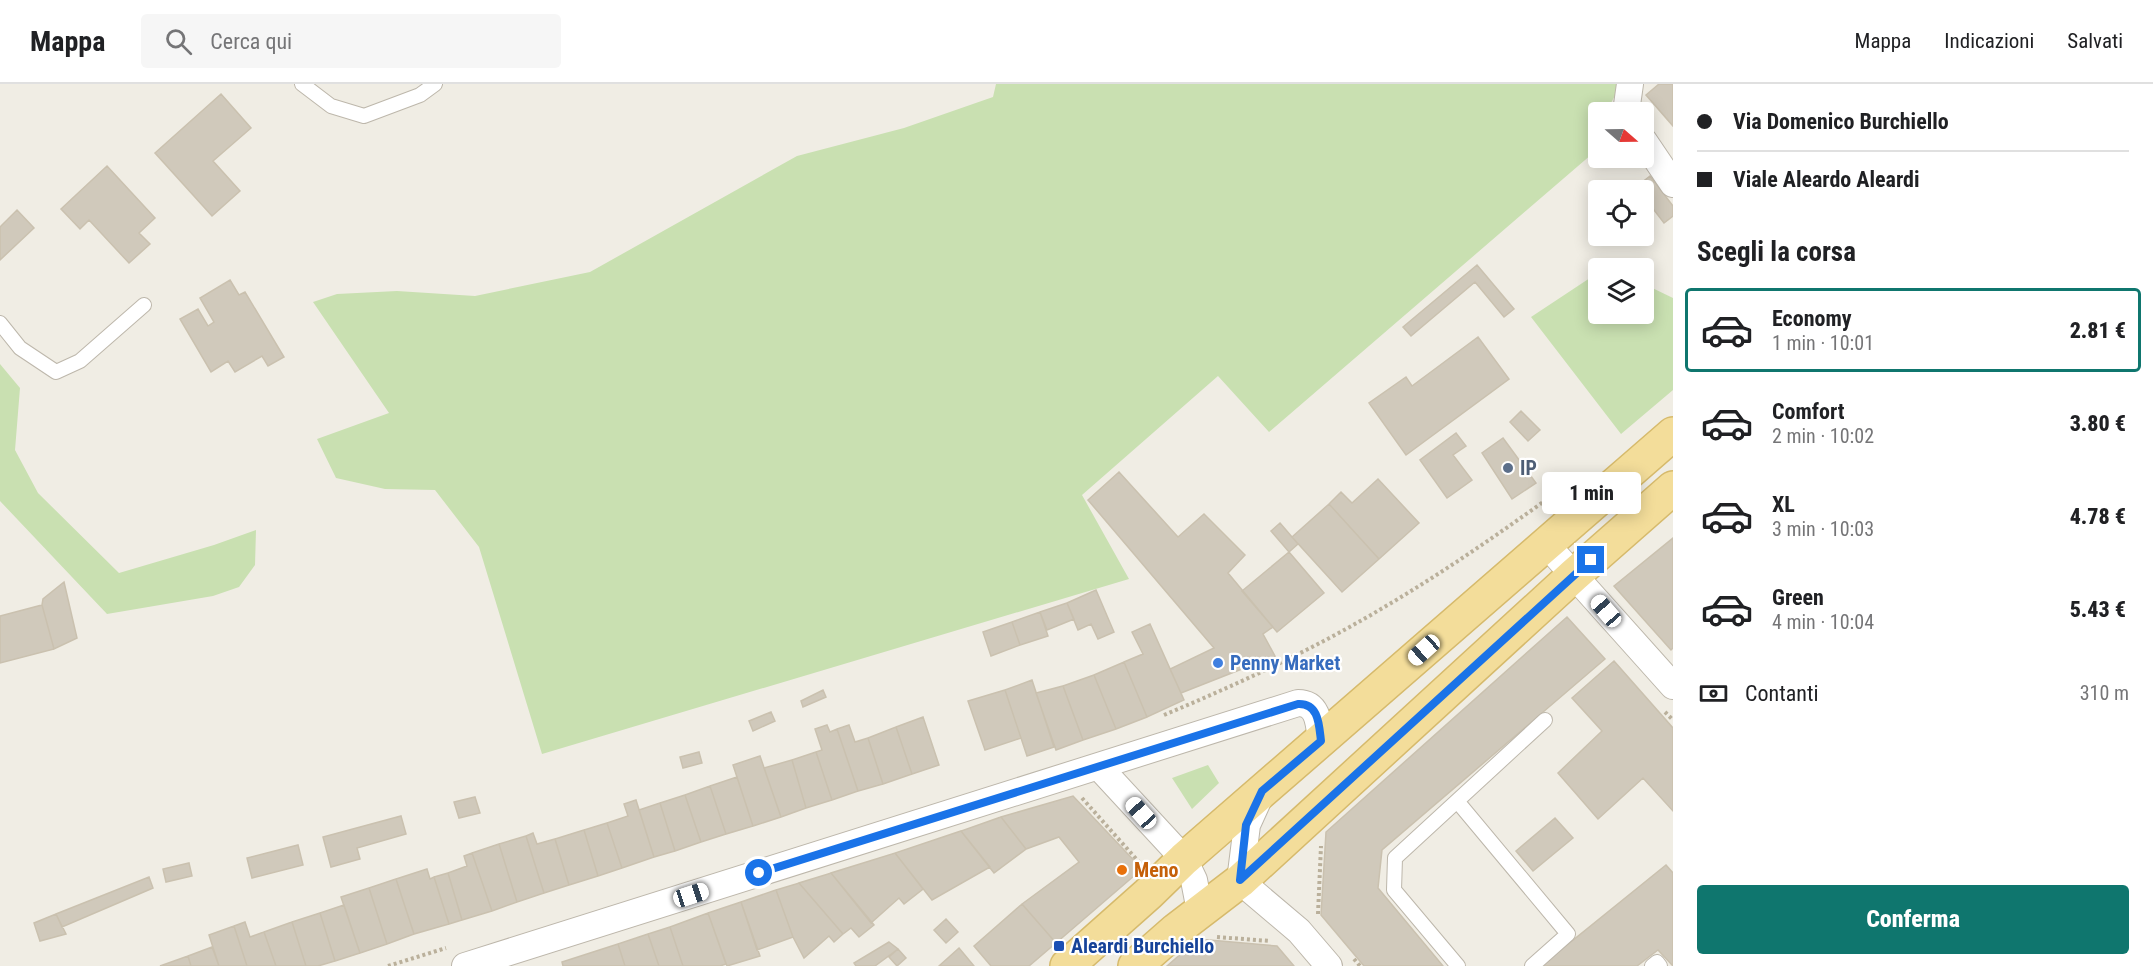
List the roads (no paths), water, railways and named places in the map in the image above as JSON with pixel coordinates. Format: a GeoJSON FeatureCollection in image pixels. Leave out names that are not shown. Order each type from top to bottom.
{"type":"FeatureCollection","features":[{"type":"Feature","properties":{"kind":"main road"},"geometry":{"type":"LineString","coordinates":[[1067,966],[1184,859],[1673,434]]}},
{"type":"Feature","properties":{"kind":"main road"},"geometry":{"type":"LineString","coordinates":[[1135,966],[1207,924],[1240,880],[1574,575],[1673,488]]}},
{"type":"Feature","properties":{"kind":"street"},"geometry":{"type":"LineString","coordinates":[[1628,102],[1630,84]]}},
{"type":"Feature","properties":{"kind":"street"},"geometry":{"type":"LineString","coordinates":[[1654,156],[1673,184]]}},
{"type":"Feature","properties":{"kind":"street"},"geometry":{"type":"LineString","coordinates":[[1545,543],[1673,686]]}},
{"type":"Feature","properties":{"kind":"street"},"geometry":{"type":"LineString","coordinates":[[460,955],[1099,767],[1298,704],[1305,704],[1314,710],[1319,719],[1321,741]]}},
{"type":"Feature","properties":{"kind":"street"},"geometry":{"type":"LineString","coordinates":[[1099,767],[1184,859],[1194,880],[1207,924]]}},
{"type":"Feature","properties":{"kind":"street"},"geometry":{"type":"LineString","coordinates":[[1262,791],[1246,825],[1240,880],[1299,932],[1329,966]]}},
{"type":"Feature","properties":{"kind":"lane"},"geometry":{"type":"LineString","coordinates":[[302,84],[331,106],[364,116],[420,95],[435,84]]}},
{"type":"Feature","properties":{"kind":"lane"},"geometry":{"type":"LineString","coordinates":[[0,323],[20,348],[56,372],[80,361],[144,305]]}},
{"type":"Feature","properties":{"kind":"lane"},"geometry":{"type":"LineString","coordinates":[[1458,966],[1394,890],[1395,858],[1545,720]]}},
{"type":"Feature","properties":{"kind":"lane"},"geometry":{"type":"LineString","coordinates":[[1457,801],[1568,934],[1532,966]]}},
{"type":"Feature","properties":{"kind":"lane"},"geometry":{"type":"LineString","coordinates":[[1652,966],[1657,962],[1660,966]]}},
{"type":"Feature","properties":{"kind":"place","name":"IP"},"geometry":{"type":"Point","coordinates":[1508,468]}},
{"type":"Feature","properties":{"kind":"place","name":"Penny Market"},"geometry":{"type":"Point","coordinates":[1218,663]}},
{"type":"Feature","properties":{"kind":"place","name":"Meno"},"geometry":{"type":"Point","coordinates":[1122,870]}},
{"type":"Feature","properties":{"kind":"place","name":"Aleardi Burchiello"},"geometry":{"type":"Point","coordinates":[1059,946]}}]}
